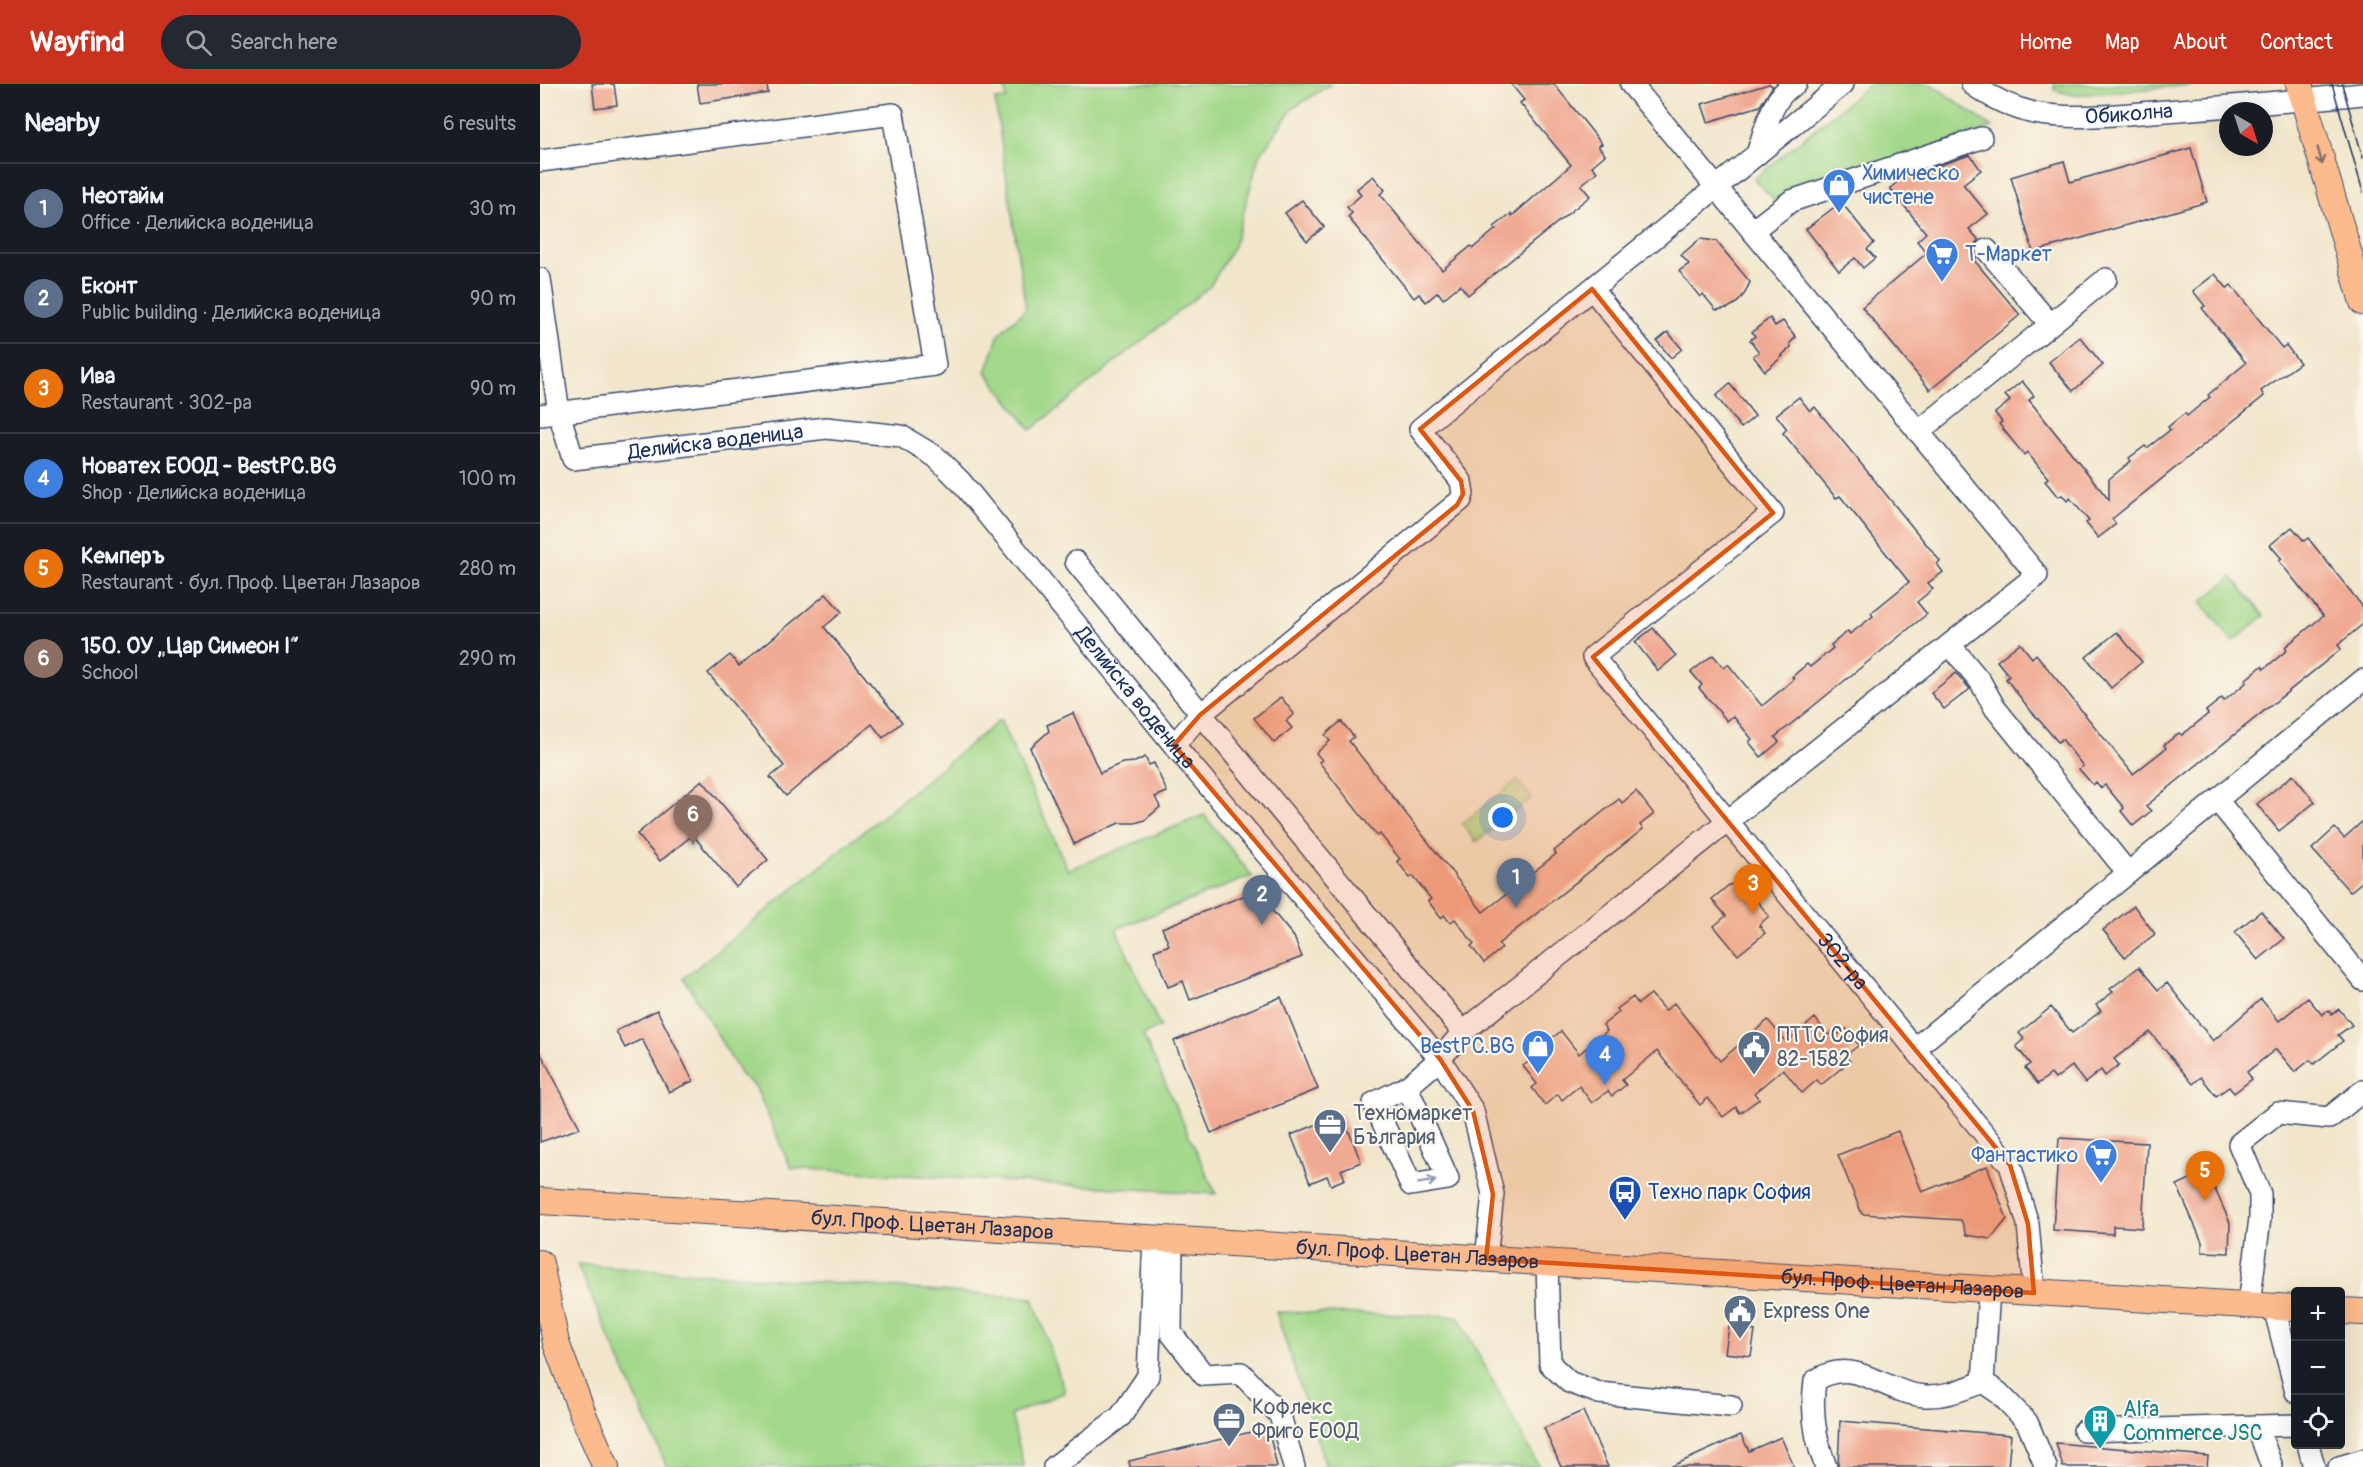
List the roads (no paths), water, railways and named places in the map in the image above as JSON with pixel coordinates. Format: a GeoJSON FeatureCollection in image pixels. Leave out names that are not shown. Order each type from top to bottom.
{"type":"FeatureCollection","features":[{"type":"Feature","properties":{"kind":"main road"},"geometry":{"type":"LineString","coordinates":[[2301,92],[2363,302]]}},
{"type":"Feature","properties":{"kind":"main road","name":"бул. Проф. Цветан Лазаров"},"geometry":{"type":"LineString","coordinates":[[540,1201],[2285,1308]]}},
{"type":"Feature","properties":{"kind":"main road"},"geometry":{"type":"LineString","coordinates":[[540,1263],[556,1343],[606,1467]]}},
{"type":"Feature","properties":{"kind":"main road"},"geometry":{"type":"LineString","coordinates":[[2345,1311],[2363,1312]]}},
{"type":"Feature","properties":{"kind":"street"},"geometry":{"type":"LineString","coordinates":[[1407,1087],[1448,1179],[1411,1185],[1374,1103],[1407,1087],[1440,1059],[1463,1032],[2037,576],[1631,84]]}},
{"type":"Feature","properties":{"kind":"street"},"geometry":{"type":"LineString","coordinates":[[1757,154],[1768,118],[1782,95],[1790,86],[1796,84]]}},
{"type":"Feature","properties":{"kind":"street"},"geometry":{"type":"LineString","coordinates":[[1174,745],[1200,715],[1457,506],[1463,494],[1461,481],[1420,429],[1843,84]]}},
{"type":"Feature","properties":{"kind":"street","name":"Обиколна"},"geometry":{"type":"LineString","coordinates":[[1972,84],[2014,107],[2034,113],[2078,117],[2301,92],[2363,94]]}},
{"type":"Feature","properties":{"kind":"street"},"geometry":{"type":"LineString","coordinates":[[540,161],[893,114],[935,365],[549,414],[540,279]]}},
{"type":"Feature","properties":{"kind":"street"},"geometry":{"type":"LineString","coordinates":[[1752,231],[1791,201],[1981,138]]}},
{"type":"Feature","properties":{"kind":"street"},"geometry":{"type":"LineString","coordinates":[[1987,250],[2050,324]]}},
{"type":"Feature","properties":{"kind":"street"},"geometry":{"type":"LineString","coordinates":[[1918,432],[2106,279]]}},
{"type":"Feature","properties":{"kind":"street","name":"302-ра"},"geometry":{"type":"LineString","coordinates":[[1592,289],[1773,513],[1593,657],[2010,1166],[2028,1224],[2034,1293]]}},
{"type":"Feature","properties":{"kind":"street","name":"Делийска воденица"},"geometry":{"type":"LineString","coordinates":[[549,414],[573,459],[826,428],[901,436],[936,457],[961,482],[1174,745],[1440,1059],[1473,1111],[1493,1194],[1486,1259]]}},
{"type":"Feature","properties":{"kind":"street"},"geometry":{"type":"LineString","coordinates":[[1076,562],[1463,1032]]}},
{"type":"Feature","properties":{"kind":"street"},"geometry":{"type":"LineString","coordinates":[[1950,645],[1980,681],[1995,708],[2128,873]]}},
{"type":"Feature","properties":{"kind":"street"},"geometry":{"type":"LineString","coordinates":[[1914,1049],[2363,680]]}},
{"type":"Feature","properties":{"kind":"street"},"geometry":{"type":"LineString","coordinates":[[2217,800],[2363,980]]}},
{"type":"Feature","properties":{"kind":"street"},"geometry":{"type":"LineString","coordinates":[[2249,1305],[2260,1218],[2260,1194],[2239,1144],[2278,1113],[2329,1118],[2363,1091]]}},
{"type":"Feature","properties":{"kind":"street"},"geometry":{"type":"LineString","coordinates":[[1054,1467],[1121,1416],[1148,1376],[1163,1240]]}},
{"type":"Feature","properties":{"kind":"street"},"geometry":{"type":"LineString","coordinates":[[1163,1240],[1171,1333],[1204,1375],[1241,1372],[1280,1415],[1294,1467]]}},
{"type":"Feature","properties":{"kind":"street"},"geometry":{"type":"LineString","coordinates":[[1547,1263],[1550,1364],[1569,1382],[1599,1392],[1731,1406]]}},
{"type":"Feature","properties":{"kind":"street"},"geometry":{"type":"LineString","coordinates":[[1983,1382],[1989,1290]]}},
{"type":"Feature","properties":{"kind":"street"},"geometry":{"type":"LineString","coordinates":[[2285,1308],[2291,1358]]}},
{"type":"Feature","properties":{"kind":"street"},"geometry":{"type":"LineString","coordinates":[[1826,1467],[1821,1456],[1812,1404],[1815,1381],[1825,1374],[1841,1370],[1850,1371],[1902,1392],[1922,1396],[1944,1396],[1983,1382]]}},
{"type":"Feature","properties":{"kind":"street"},"geometry":{"type":"LineString","coordinates":[[1983,1382],[1999,1393],[2027,1422],[2046,1467]]}},
{"type":"Feature","properties":{"kind":"street"},"geometry":{"type":"LineString","coordinates":[[2084,1431],[2291,1425]]}},
{"type":"Feature","properties":{"kind":"street"},"geometry":{"type":"LineString","coordinates":[[2257,1426],[2272,1467]]}},
{"type":"Feature","properties":{"kind":"street"},"geometry":{"type":"LineString","coordinates":[[2309,1449],[2314,1467]]}},
{"type":"Feature","properties":{"kind":"street"},"geometry":{"type":"LineString","coordinates":[[2339,1467],[2363,1460]]}},
{"type":"Feature","properties":{"kind":"tram line"},"geometry":{"type":"LineString","coordinates":[[2332,84],[2363,192]]}},
{"type":"Feature","properties":{"kind":"tram line"},"geometry":{"type":"LineString","coordinates":[[2342,84],[2363,158]]}},
{"type":"Feature","properties":{"kind":"place","name":"Химическо чистене"},"geometry":{"type":"Point","coordinates":[1839,214]}},
{"type":"Feature","properties":{"kind":"place","name":"Т-Маркет"},"geometry":{"type":"Point","coordinates":[1942,283]}},
{"type":"Feature","properties":{"kind":"place","name":"150. ОУ „Цар Симеон I“"},"geometry":{"type":"Point","coordinates":[693,845]}},
{"type":"Feature","properties":{"kind":"place","name":"Неотайм"},"geometry":{"type":"Point","coordinates":[1516,908]}},
{"type":"Feature","properties":{"kind":"place","name":"Ива"},"geometry":{"type":"Point","coordinates":[1753,914]}},
{"type":"Feature","properties":{"kind":"place","name":"Еконт"},"geometry":{"type":"Point","coordinates":[1262,925]}},
{"type":"Feature","properties":{"kind":"place","name":"BestPC.BG"},"geometry":{"type":"Point","coordinates":[1538,1075]}},
{"type":"Feature","properties":{"kind":"place","name":"ПТТС София 82-1582"},"geometry":{"type":"Point","coordinates":[1754,1076]}},
{"type":"Feature","properties":{"kind":"place","name":"Новатех ЕООД - BestPC.BG"},"geometry":{"type":"Point","coordinates":[1605,1085]}},
{"type":"Feature","properties":{"kind":"place","name":"Техномаркет България"},"geometry":{"type":"Point","coordinates":[1330,1154]}},
{"type":"Feature","properties":{"kind":"place","name":"Фантастико"},"geometry":{"type":"Point","coordinates":[2101,1184]}},
{"type":"Feature","properties":{"kind":"place","name":"Кемперъ"},"geometry":{"type":"Point","coordinates":[2205,1201]}},
{"type":"Feature","properties":{"kind":"place","name":"Техно парк София"},"geometry":{"type":"Point","coordinates":[1625,1221]}},
{"type":"Feature","properties":{"kind":"place","name":"Express One"},"geometry":{"type":"Point","coordinates":[1740,1340]}},
{"type":"Feature","properties":{"kind":"place","name":"Кофлекс Фриго ЕООД"},"geometry":{"type":"Point","coordinates":[1229,1448]}},
{"type":"Feature","properties":{"kind":"place","name":"Alfa Commerce JSC"},"geometry":{"type":"Point","coordinates":[2100,1450]}}]}
